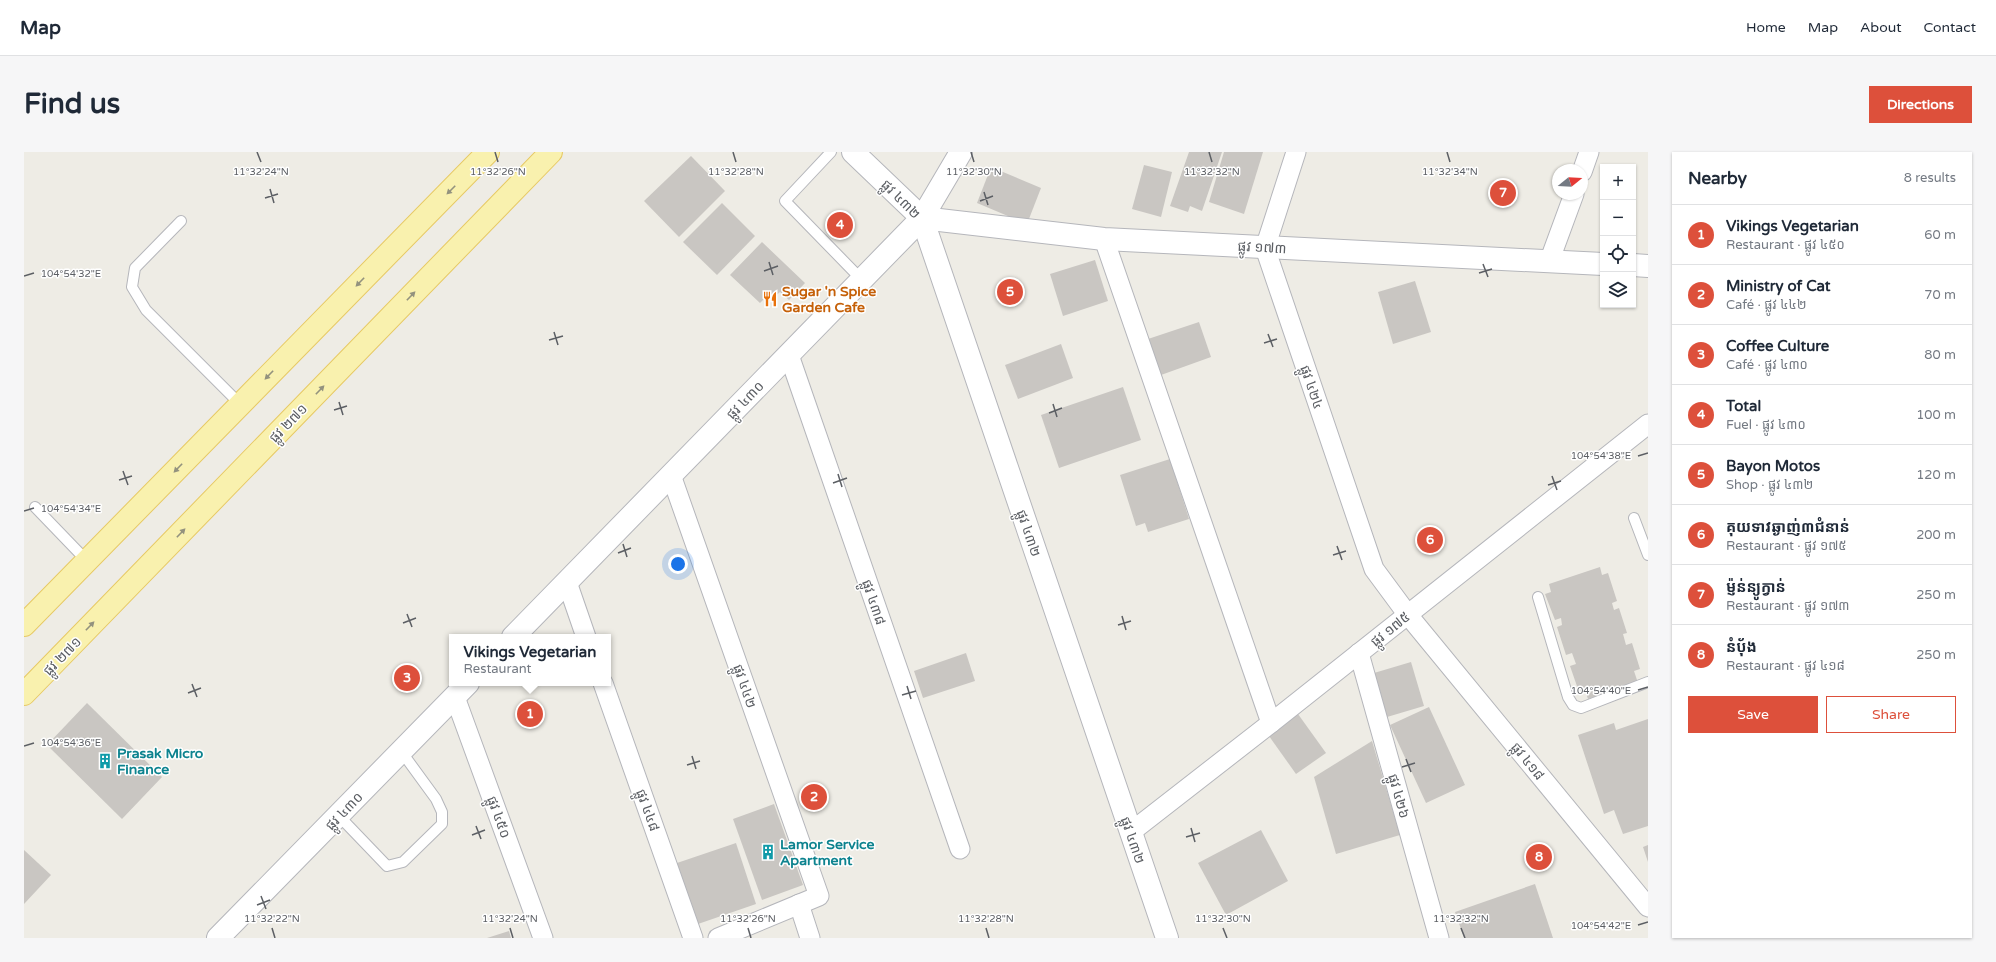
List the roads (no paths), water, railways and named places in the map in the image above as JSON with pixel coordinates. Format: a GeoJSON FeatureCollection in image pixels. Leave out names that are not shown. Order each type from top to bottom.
{"type":"FeatureCollection","features":[{"type":"Feature","properties":{"kind":"main road","name":"ផ្លូវ ២៧១"},"geometry":{"type":"LineString","coordinates":[[24,694],[551,152]]}},
{"type":"Feature","properties":{"kind":"main road"},"geometry":{"type":"LineString","coordinates":[[24,625],[240,404],[479,155]]}},
{"type":"Feature","properties":{"kind":"street","name":"ផ្លូវ ៤៣២"},"geometry":{"type":"LineString","coordinates":[[853,152],[922,218],[1167,938]]}},
{"type":"Feature","properties":{"kind":"street","name":"ផ្លូវ ៤៣០"},"geometry":{"type":"LineString","coordinates":[[516,634],[922,218],[961,152]]}},
{"type":"Feature","properties":{"kind":"street"},"geometry":{"type":"LineString","coordinates":[[1265,248],[1296,152]]}},
{"type":"Feature","properties":{"kind":"street"},"geometry":{"type":"LineString","coordinates":[[1585,164],[1589,152]]}},
{"type":"Feature","properties":{"kind":"street"},"geometry":{"type":"LineString","coordinates":[[1549,262],[1572,200]]}},
{"type":"Feature","properties":{"kind":"street","name":"ផ្លូវ ១៧៣"},"geometry":{"type":"LineString","coordinates":[[922,218],[1104,239],[1600,264]]}},
{"type":"Feature","properties":{"kind":"street"},"geometry":{"type":"LineString","coordinates":[[1104,239],[1271,723]]}},
{"type":"Feature","properties":{"kind":"street","name":"ផ្លូវ ៤២៤"},"geometry":{"type":"LineString","coordinates":[[1265,248],[1374,569],[1408,615]]}},
{"type":"Feature","properties":{"kind":"street"},"geometry":{"type":"LineString","coordinates":[[1636,266],[1648,266]]}},
{"type":"Feature","properties":{"kind":"street","name":"ផ្លូវ ៤៣៨"},"geometry":{"type":"LineString","coordinates":[[789,355],[960,849]]}},
{"type":"Feature","properties":{"kind":"street","name":"ផ្លូវ ១៧៥"},"geometry":{"type":"LineString","coordinates":[[1130,832],[1271,723],[1648,424]]}},
{"type":"Feature","properties":{"kind":"street","name":"ផ្លូវ ៤៤២"},"geometry":{"type":"LineString","coordinates":[[671,475],[819,896],[799,904]]}},
{"type":"Feature","properties":{"kind":"street"},"geometry":{"type":"LineString","coordinates":[[567,582],[585,634]]}},
{"type":"Feature","properties":{"kind":"street","name":"ផ្លូវ ៤១៨"},"geometry":{"type":"LineString","coordinates":[[1408,615],[1648,907]]}},
{"type":"Feature","properties":{"kind":"street","name":"ផ្លូវ ៤២៦"},"geometry":{"type":"LineString","coordinates":[[1359,653],[1439,938]]}},
{"type":"Feature","properties":{"kind":"street","name":"ផ្លូវ ៤៤៨"},"geometry":{"type":"LineString","coordinates":[[603,686],[693,938]]}},
{"type":"Feature","properties":{"kind":"street","name":"ផ្លូវ ៤៣០"},"geometry":{"type":"LineString","coordinates":[[218,938],[461,690]]}},
{"type":"Feature","properties":{"kind":"street","name":"ផ្លូវ ៤៥០"},"geometry":{"type":"LineString","coordinates":[[461,690],[543,938]]}},
{"type":"Feature","properties":{"kind":"street"},"geometry":{"type":"LineString","coordinates":[[718,938],[799,904],[810,938]]}},
{"type":"Feature","properties":{"kind":"lane"},"geometry":{"type":"LineString","coordinates":[[831,152],[785,201],[862,280]]}},
{"type":"Feature","properties":{"kind":"lane"},"geometry":{"type":"LineString","coordinates":[[181,221],[135,268],[132,287],[146,310],[240,404]]}},
{"type":"Feature","properties":{"kind":"lane"},"geometry":{"type":"LineString","coordinates":[[35,507],[87,561]]}},
{"type":"Feature","properties":{"kind":"lane"},"geometry":{"type":"LineString","coordinates":[[1634,518],[1648,555]]}},
{"type":"Feature","properties":{"kind":"lane"},"geometry":{"type":"LineString","coordinates":[[1538,597],[1568,697],[1573,705],[1581,708],[1648,682]]}},
{"type":"Feature","properties":{"kind":"lane"},"geometry":{"type":"LineString","coordinates":[[339,816],[387,866],[396,866],[403,862],[442,824],[442,812],[436,799],[401,751]]}},
{"type":"Feature","properties":{"kind":"place","name":"ម្ញ៉ន់ន្យូក្វាន់"},"geometry":{"type":"Point","coordinates":[1503,193]}},
{"type":"Feature","properties":{"kind":"place","name":"Total"},"geometry":{"type":"Point","coordinates":[840,225]}},
{"type":"Feature","properties":{"kind":"place","name":"Bayon Motos"},"geometry":{"type":"Point","coordinates":[1010,292]}},
{"type":"Feature","properties":{"kind":"place","name":"Sugar 'n Spice Garden Cafe"},"geometry":{"type":"Point","coordinates":[770,299]}},
{"type":"Feature","properties":{"kind":"place","name":"គុយទាវឆ្ងាញ់៣ជំនាន់"},"geometry":{"type":"Point","coordinates":[1430,540]}},
{"type":"Feature","properties":{"kind":"place","name":"Coffee Culture"},"geometry":{"type":"Point","coordinates":[407,678]}},
{"type":"Feature","properties":{"kind":"place","name":"Vikings Vegetarian"},"geometry":{"type":"Point","coordinates":[530,714]}},
{"type":"Feature","properties":{"kind":"place","name":"Prasak Micro Finance"},"geometry":{"type":"Point","coordinates":[105,761]}},
{"type":"Feature","properties":{"kind":"place","name":"Ministry of Cat"},"geometry":{"type":"Point","coordinates":[814,797]}},
{"type":"Feature","properties":{"kind":"place","name":"Lamor Service Apartment"},"geometry":{"type":"Point","coordinates":[768,852]}},
{"type":"Feature","properties":{"kind":"place","name":"នំប៉័ង"},"geometry":{"type":"Point","coordinates":[1539,857]}}]}
